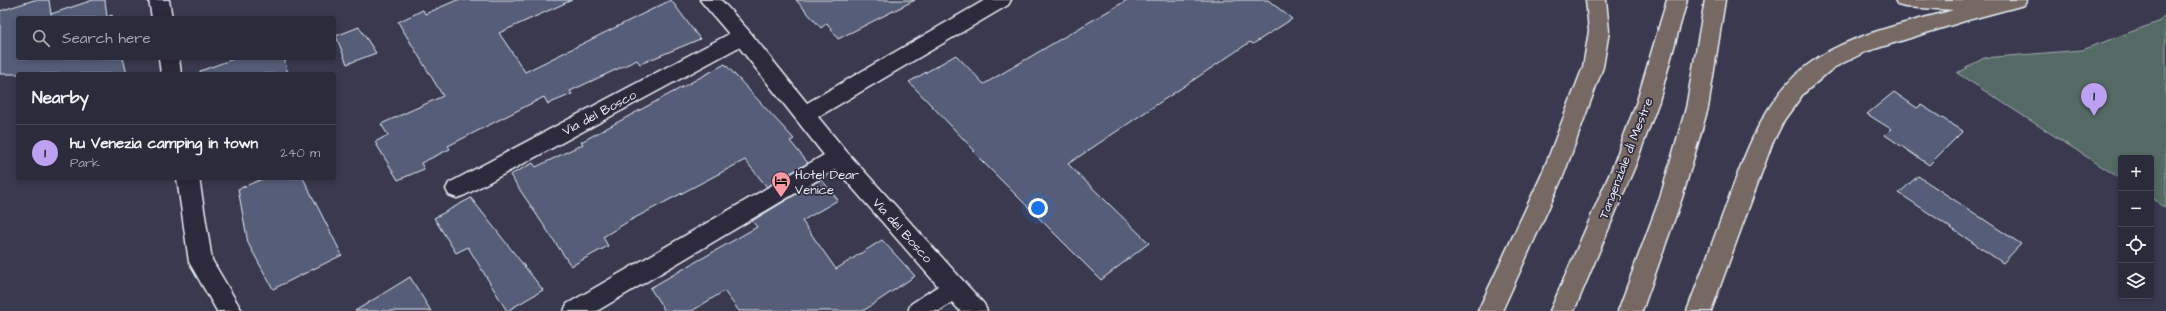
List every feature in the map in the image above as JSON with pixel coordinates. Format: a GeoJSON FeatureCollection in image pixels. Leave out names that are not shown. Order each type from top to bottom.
{"type":"FeatureCollection","features":[{"type":"Feature","properties":{"kind":"highway"},"geometry":{"type":"LineString","coordinates":[[1490,311],[1553,174],[1593,67],[1599,31],[1596,0]]}},
{"type":"Feature","properties":{"kind":"highway","name":"Tangenziale di Mestre"},"geometry":{"type":"LineString","coordinates":[[1562,311],[1624,166],[1648,101],[1676,0]]}},
{"type":"Feature","properties":{"kind":"highway"},"geometry":{"type":"LineString","coordinates":[[1630,311],[1646,272],[1671,198],[1697,108],[1715,0]]}},
{"type":"Feature","properties":{"kind":"highway"},"geometry":{"type":"LineString","coordinates":[[1905,0],[1995,4]]}},
{"type":"Feature","properties":{"kind":"highway"},"geometry":{"type":"LineString","coordinates":[[1699,311],[1762,141],[1776,114],[1795,88],[1816,69],[1840,53],[1888,35],[1995,4],[2017,0]]}},
{"type":"Feature","properties":{"kind":"street"},"geometry":{"type":"LineString","coordinates":[[159,0],[162,16]]}},
{"type":"Feature","properties":{"kind":"street","name":"Via del Bosco"},"geometry":{"type":"LineString","coordinates":[[710,0],[742,36],[838,157],[975,311]]}},
{"type":"Feature","properties":{"kind":"street"},"geometry":{"type":"LineString","coordinates":[[804,115],[1001,0]]}},
{"type":"Feature","properties":{"kind":"street","name":"Via del Bosco"},"geometry":{"type":"LineString","coordinates":[[457,189],[742,36]]}},
{"type":"Feature","properties":{"kind":"street"},"geometry":{"type":"LineString","coordinates":[[168,60],[171,72]]}},
{"type":"Feature","properties":{"kind":"street"},"geometry":{"type":"LineString","coordinates":[[576,311],[838,157]]}},
{"type":"Feature","properties":{"kind":"street"},"geometry":{"type":"LineString","coordinates":[[188,180],[201,262],[230,311]]}},
{"type":"Feature","properties":{"kind":"street"},"geometry":{"type":"LineString","coordinates":[[920,311],[954,288]]}},
{"type":"Feature","properties":{"kind":"green space"},"geometry":{"type":"Polygon","coordinates":[[[2166,14],[2166,208],[2154,200],[2154,155],[2118,155],[2118,177],[1957,73],[1984,58],[2082,50],[2158,22],[2166,14]]]}},
{"type":"Feature","properties":{"kind":"building"},"geometry":{"type":"Polygon","coordinates":[[[34,0],[49,0],[51,14],[93,0],[105,0],[107,16],[16,16],[16,60],[124,60],[126,72],[16,72],[16,74],[0,74],[0,11],[34,0]]]}},
{"type":"Feature","properties":{"kind":"building"},"geometry":{"type":"Polygon","coordinates":[[[457,0],[572,0],[499,33],[525,72],[671,0],[700,39],[640,64],[637,60],[570,91],[572,94],[548,104],[544,97],[448,146],[450,149],[421,163],[424,169],[398,180],[375,142],[388,135],[381,124],[443,96],[398,22],[423,10],[425,14],[457,0]]]}},
{"type":"Feature","properties":{"kind":"building"},"geometry":{"type":"Polygon","coordinates":[[[796,0],[915,0],[838,39],[827,23],[821,28],[796,0]]]}},
{"type":"Feature","properties":{"kind":"building"},"geometry":{"type":"Polygon","coordinates":[[[1127,0],[1268,0],[1292,19],[1253,44],[1250,42],[1068,164],[1149,243],[1101,280],[973,152],[975,151],[909,82],[956,55],[984,84],[1127,0]]]}},
{"type":"Feature","properties":{"kind":"building"},"geometry":{"type":"Polygon","coordinates":[[[359,27],[376,53],[347,64],[336,36],[359,27]]]}},
{"type":"Feature","properties":{"kind":"building"},"geometry":{"type":"Polygon","coordinates":[[[230,60],[284,60],[288,72],[200,72],[230,60]]]}},
{"type":"Feature","properties":{"kind":"building"},"geometry":{"type":"Polygon","coordinates":[[[725,64],[794,139],[790,141],[808,163],[767,187],[745,160],[629,221],[603,237],[608,246],[571,266],[510,175],[533,163],[536,167],[583,144],[581,142],[725,64]]]}},
{"type":"Feature","properties":{"kind":"building"},"geometry":{"type":"Polygon","coordinates":[[[1894,92],[1917,108],[1921,105],[1963,131],[1929,165],[1885,135],[1891,129],[1867,114],[1894,92]]]}},
{"type":"Feature","properties":{"kind":"building"},"geometry":{"type":"Polygon","coordinates":[[[1918,176],[2021,244],[2003,263],[1899,193],[1918,176]]]}},
{"type":"Feature","properties":{"kind":"building"},"geometry":{"type":"Polygon","coordinates":[[[821,179],[838,200],[802,221],[836,269],[882,240],[915,276],[863,311],[739,311],[724,291],[692,311],[665,311],[650,288],[757,227],[752,221],[821,179]]]}},
{"type":"Feature","properties":{"kind":"building"},"geometry":{"type":"Polygon","coordinates":[[[260,180],[304,180],[342,255],[273,289],[248,243],[238,189],[260,180]]]}},
{"type":"Feature","properties":{"kind":"building"},"geometry":{"type":"Polygon","coordinates":[[[471,198],[543,290],[507,311],[468,247],[456,253],[434,218],[471,198]]]}},
{"type":"Feature","properties":{"kind":"building"},"geometry":{"type":"Polygon","coordinates":[[[410,277],[431,311],[355,311],[410,277]]]}},
{"type":"Feature","properties":{"kind":"place","name":"hu Venezia camping in town"},"geometry":{"type":"Point","coordinates":[2094,116]}},
{"type":"Feature","properties":{"kind":"place","name":"Hotel Dear Venice"},"geometry":{"type":"Point","coordinates":[781,198]}}]}
